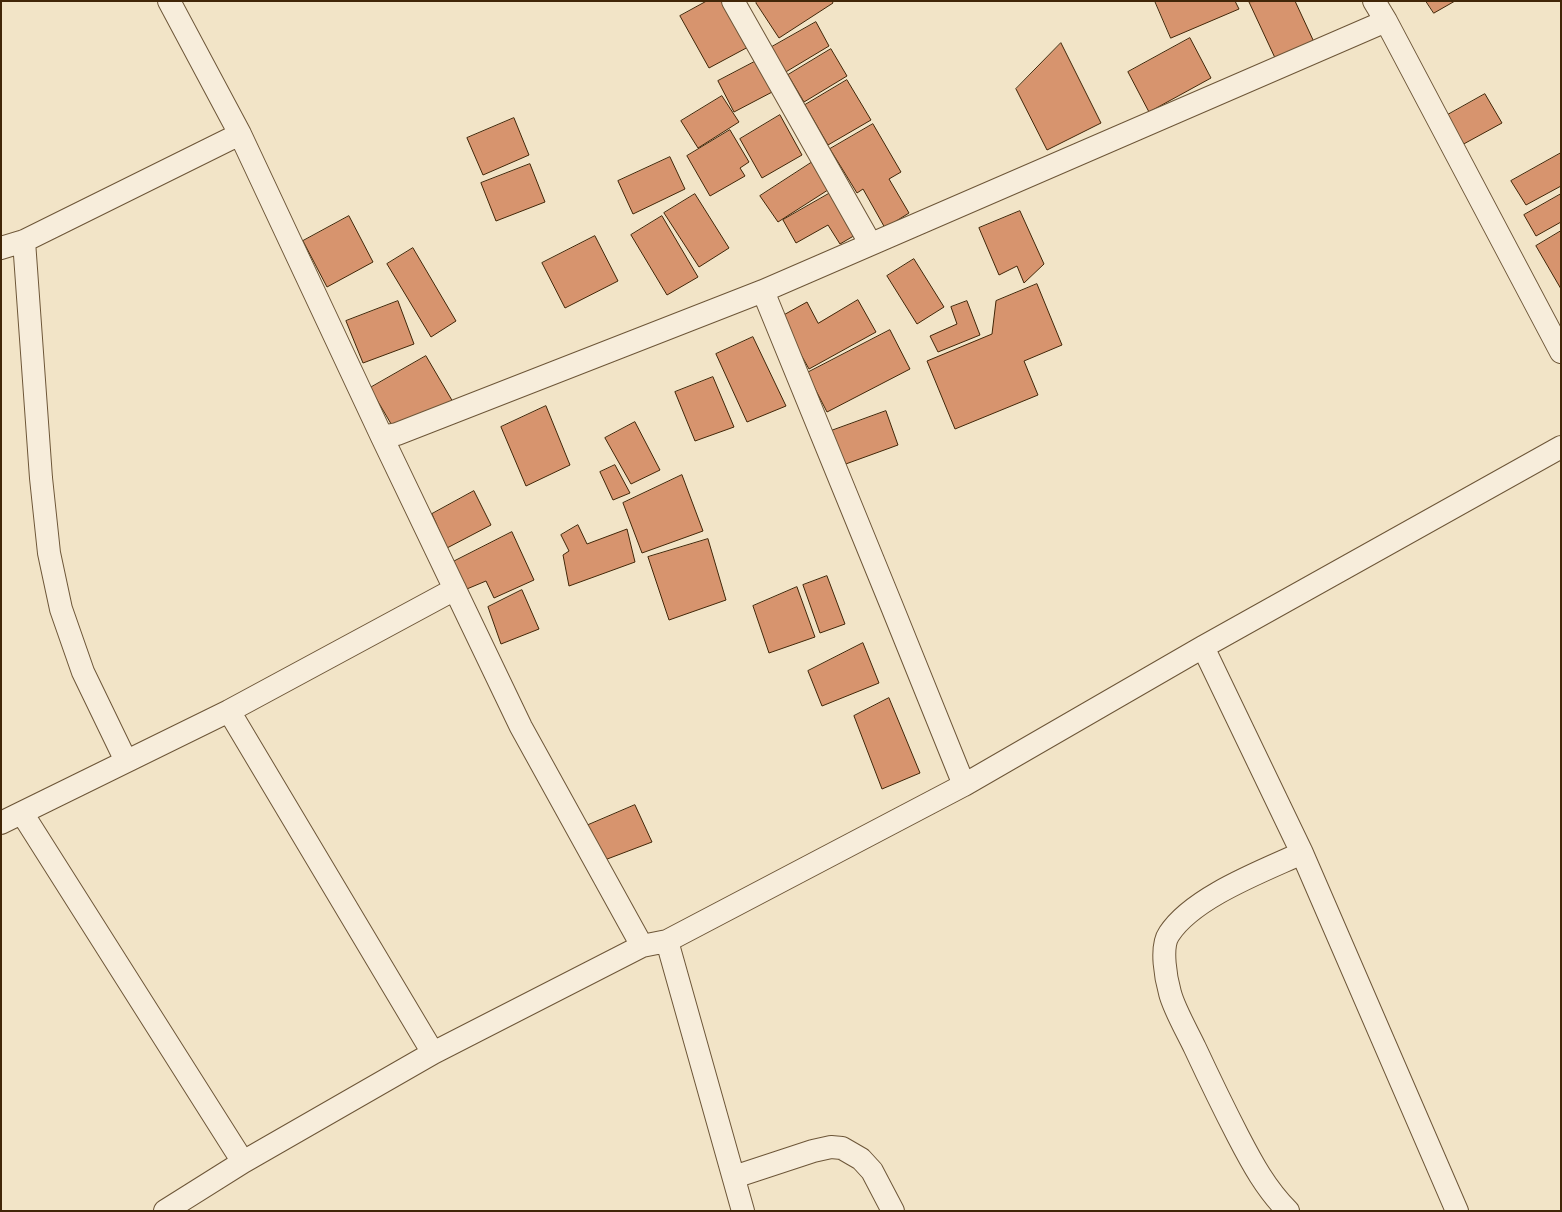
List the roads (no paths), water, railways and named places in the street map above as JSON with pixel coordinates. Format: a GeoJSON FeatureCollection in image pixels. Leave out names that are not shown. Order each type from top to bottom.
{"type":"FeatureCollection","features":[{"type":"Feature","properties":{"kind":"street"},"geometry":{"type":"LineString","coordinates":[[169,1],[240,134],[454,589],[543,770],[642,946]]}},
{"type":"Feature","properties":{"kind":"street"},"geometry":{"type":"LineString","coordinates":[[733,1],[870,243]]}},
{"type":"Feature","properties":{"kind":"street"},"geometry":{"type":"LineString","coordinates":[[1374,1],[1561,352]]}},
{"type":"Feature","properties":{"kind":"street"},"geometry":{"type":"LineString","coordinates":[[382,437],[397,434],[763,291],[870,243],[1386,21]]}},
{"type":"Feature","properties":{"kind":"street"},"geometry":{"type":"LineString","coordinates":[[1,248],[24,241],[240,134]]}},
{"type":"Feature","properties":{"kind":"street"},"geometry":{"type":"LineString","coordinates":[[24,241],[40,470],[49,553],[61,609],[83,672],[126,761]]}},
{"type":"Feature","properties":{"kind":"street"},"geometry":{"type":"LineString","coordinates":[[763,291],[895,611],[964,785]]}},
{"type":"Feature","properties":{"kind":"street"},"geometry":{"type":"LineString","coordinates":[[165,1211],[243,1162],[432,1053],[642,946],[667,941],[964,785],[1204,647],[1561,447]]}},
{"type":"Feature","properties":{"kind":"street"},"geometry":{"type":"LineString","coordinates":[[1,823],[229,710],[454,589]]}},
{"type":"Feature","properties":{"kind":"street"},"geometry":{"type":"LineString","coordinates":[[1204,647],[1302,853],[1457,1211]]}},
{"type":"Feature","properties":{"kind":"street"},"geometry":{"type":"LineString","coordinates":[[229,710],[432,1053]]}},
{"type":"Feature","properties":{"kind":"street"},"geometry":{"type":"LineString","coordinates":[[22,813],[243,1162]]}},
{"type":"Feature","properties":{"kind":"street"},"geometry":{"type":"LineString","coordinates":[[1288,1211],[1268,1188],[1254,1167],[1219,1100],[1170,995],[1164,955],[1168,935],[1180,920],[1227,888],[1302,853]]}},
{"type":"Feature","properties":{"kind":"street"},"geometry":{"type":"LineString","coordinates":[[667,941],[743,1211]]}},
{"type":"Feature","properties":{"kind":"street"},"geometry":{"type":"LineString","coordinates":[[734,1177],[812,1151],[831,1147],[842,1148],[861,1159],[872,1171],[893,1211]]}}]}
